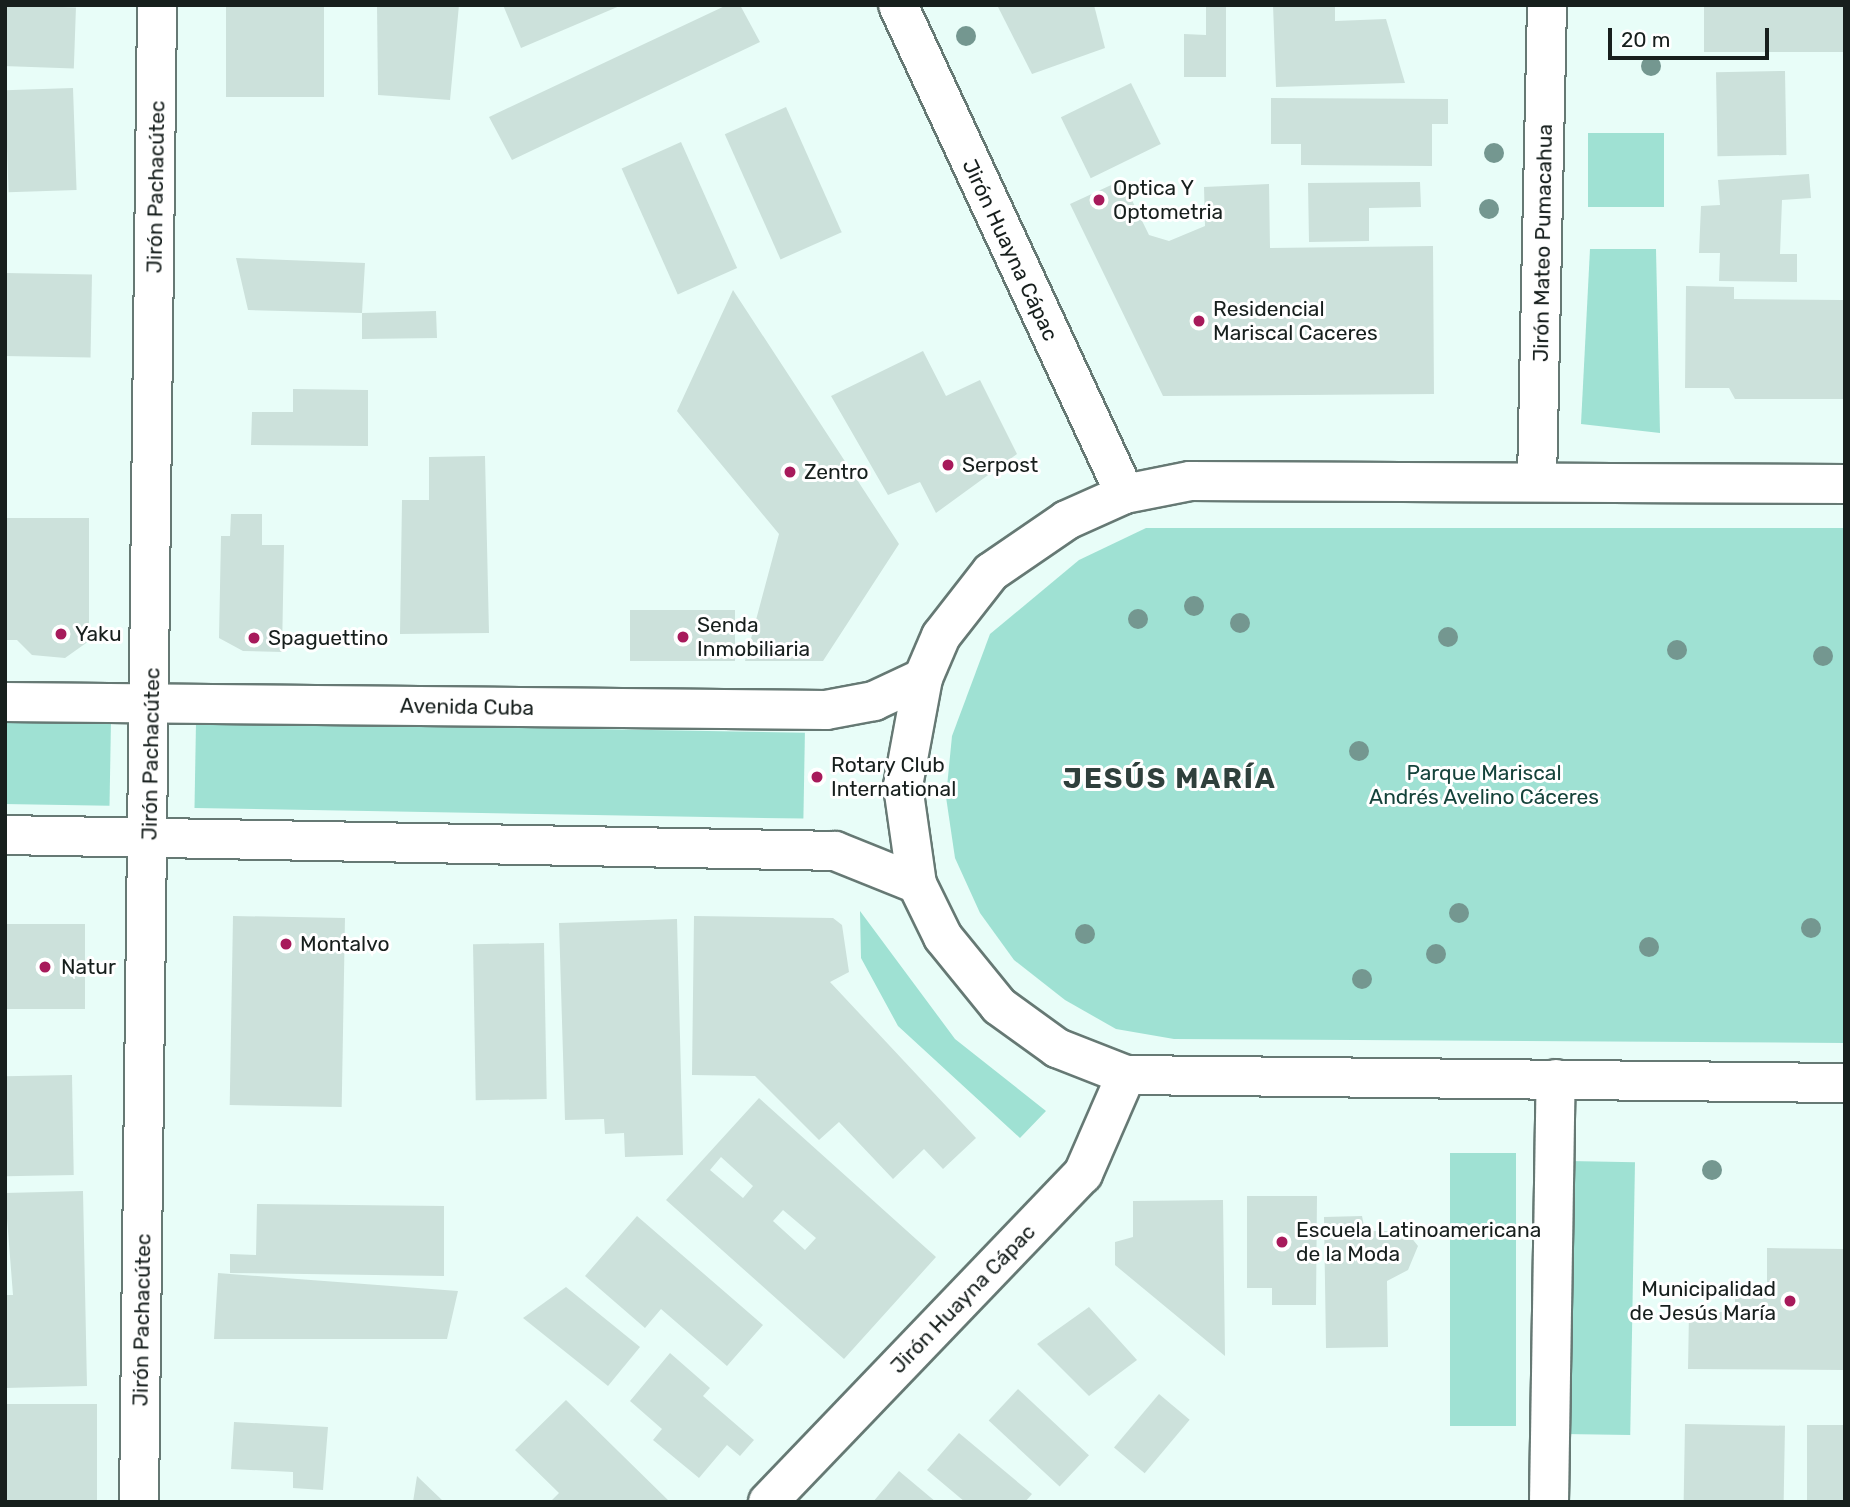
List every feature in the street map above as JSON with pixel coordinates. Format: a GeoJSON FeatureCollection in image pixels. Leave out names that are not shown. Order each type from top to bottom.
{"type":"FeatureCollection","features":[{"type":"Feature","properties":{"kind":"main road","name":"Jirón Pachacútec"},"geometry":{"type":"LineString","coordinates":[[139,1502],[153,703],[157,5]]}},
{"type":"Feature","properties":{"kind":"main road","name":"Jirón Huayna Cápac"},"geometry":{"type":"LineString","coordinates":[[898,5],[1125,494]]}},
{"type":"Feature","properties":{"kind":"main road","name":"Jirón Mateo Pumacahua"},"geometry":{"type":"LineString","coordinates":[[1537,481],[1547,5]]}},
{"type":"Feature","properties":{"kind":"main road"},"geometry":{"type":"LineString","coordinates":[[1845,484],[1189,481],[1125,494],[1067,520],[991,572],[941,636],[923,678],[902,786],[917,884],[943,937],[999,1006],[1057,1048],[1126,1075],[1845,1083]]}},
{"type":"Feature","properties":{"kind":"main road","name":"Avenida Cuba"},"geometry":{"type":"LineString","coordinates":[[5,702],[826,710],[874,701],[923,678]]}},
{"type":"Feature","properties":{"kind":"main road"},"geometry":{"type":"LineString","coordinates":[[5,835],[835,851],[917,884]]}},
{"type":"Feature","properties":{"kind":"main road","name":"Jirón Huayna Cápac"},"geometry":{"type":"LineString","coordinates":[[768,1502],[1083,1174],[1126,1075]]}},
{"type":"Feature","properties":{"kind":"main road"},"geometry":{"type":"LineString","coordinates":[[1549,1502],[1556,1079]]}},
{"type":"Feature","properties":{"kind":"green space"},"geometry":{"type":"Polygon","coordinates":[[[1588,133],[1664,133],[1664,207],[1588,207],[1588,133]]]}},
{"type":"Feature","properties":{"kind":"green space"},"geometry":{"type":"Polygon","coordinates":[[[1590,249],[1656,249],[1660,433],[1581,424],[1590,249]]]}},
{"type":"Feature","properties":{"kind":"green space","name":"Parque Mariscal Andrés Avelino Cáceres"},"geometry":{"type":"Polygon","coordinates":[[[1146,528],[1845,528],[1845,1043],[1174,1039],[1116,1029],[1065,1000],[1014,960],[980,913],[955,858],[946,797],[952,736],[990,634],[1079,560],[1146,528]]]}},
{"type":"Feature","properties":{"kind":"green space"},"geometry":{"type":"Polygon","coordinates":[[[5,719],[111,721],[110,806],[5,804],[5,719]]]}},
{"type":"Feature","properties":{"kind":"green space"},"geometry":{"type":"Polygon","coordinates":[[[196,722],[805,733],[803,819],[194,808],[196,722]]]}},
{"type":"Feature","properties":{"kind":"green space"},"geometry":{"type":"Polygon","coordinates":[[[860,911],[955,1039],[1046,1111],[1020,1138],[898,1026],[861,958],[860,911]]]}},
{"type":"Feature","properties":{"kind":"green space"},"geometry":{"type":"Polygon","coordinates":[[[1450,1153],[1516,1153],[1516,1426],[1450,1426],[1450,1153]]]}},
{"type":"Feature","properties":{"kind":"green space"},"geometry":{"type":"Polygon","coordinates":[[[1569,1161],[1635,1162],[1630,1435],[1564,1434],[1569,1161]]]}},
{"type":"Feature","properties":{"kind":"building"},"geometry":{"type":"Polygon","coordinates":[[[5,5],[76,7],[74,68],[5,66],[5,5]]]}},
{"type":"Feature","properties":{"kind":"building"},"geometry":{"type":"Polygon","coordinates":[[[226,5],[324,5],[324,97],[226,97],[226,5]]]}},
{"type":"Feature","properties":{"kind":"building"},"geometry":{"type":"Polygon","coordinates":[[[377,5],[459,5],[450,100],[378,95],[377,5]]]}},
{"type":"Feature","properties":{"kind":"building"},"geometry":{"type":"Polygon","coordinates":[[[503,5],[622,5],[521,48],[503,5]]]}},
{"type":"Feature","properties":{"kind":"building"},"geometry":{"type":"Polygon","coordinates":[[[727,5],[740,5],[760,42],[512,160],[489,117],[727,5]]]}},
{"type":"Feature","properties":{"kind":"building"},"geometry":{"type":"Polygon","coordinates":[[[997,5],[1094,5],[1105,48],[1032,74],[997,5]]]}},
{"type":"Feature","properties":{"kind":"building"},"geometry":{"type":"Polygon","coordinates":[[[1206,5],[1226,5],[1226,77],[1184,77],[1184,34],[1206,35],[1206,5]]]}},
{"type":"Feature","properties":{"kind":"building"},"geometry":{"type":"Polygon","coordinates":[[[1273,5],[1335,5],[1335,21],[1386,19],[1405,83],[1276,87],[1273,5]]]}},
{"type":"Feature","properties":{"kind":"building"},"geometry":{"type":"Polygon","coordinates":[[[1704,5],[1845,5],[1845,52],[1704,52],[1704,5]]]}},
{"type":"Feature","properties":{"kind":"building"},"geometry":{"type":"Polygon","coordinates":[[[1785,71],[1786,155],[1717,156],[1716,72],[1785,71]]]}},
{"type":"Feature","properties":{"kind":"building"},"geometry":{"type":"Polygon","coordinates":[[[1131,83],[1161,144],[1091,178],[1061,117],[1131,83]]]}},
{"type":"Feature","properties":{"kind":"building"},"geometry":{"type":"Polygon","coordinates":[[[73,88],[77,190],[9,192],[5,90],[73,88]]]}},
{"type":"Feature","properties":{"kind":"building"},"geometry":{"type":"Polygon","coordinates":[[[1271,98],[1448,99],[1448,124],[1432,124],[1432,166],[1301,165],[1301,144],[1271,144],[1271,98]]]}},
{"type":"Feature","properties":{"kind":"building"},"geometry":{"type":"Polygon","coordinates":[[[786,107],[842,232],[781,259],[725,134],[786,107]]]}},
{"type":"Feature","properties":{"kind":"building"},"geometry":{"type":"Polygon","coordinates":[[[681,142],[737,268],[678,295],[622,168],[681,142]]]}},
{"type":"Feature","properties":{"kind":"building"},"geometry":{"type":"Polygon","coordinates":[[[1809,174],[1811,198],[1782,200],[1780,254],[1797,254],[1797,282],[1719,281],[1720,253],[1699,253],[1701,206],[1720,205],[1718,180],[1809,174]]]}},
{"type":"Feature","properties":{"kind":"building"},"geometry":{"type":"Polygon","coordinates":[[[1122,180],[1149,235],[1169,241],[1205,226],[1204,187],[1269,184],[1270,248],[1433,246],[1434,394],[1163,396],[1070,204],[1122,180]]]}},
{"type":"Feature","properties":{"kind":"building"},"geometry":{"type":"Polygon","coordinates":[[[1420,182],[1421,207],[1369,208],[1369,241],[1309,242],[1308,183],[1420,182]]]}},
{"type":"Feature","properties":{"kind":"building"},"geometry":{"type":"Polygon","coordinates":[[[236,258],[365,263],[362,313],[248,310],[236,258]]]}},
{"type":"Feature","properties":{"kind":"building"},"geometry":{"type":"Polygon","coordinates":[[[5,273],[92,275],[91,358],[5,356],[5,273]]]}},
{"type":"Feature","properties":{"kind":"building"},"geometry":{"type":"Polygon","coordinates":[[[1686,286],[1734,287],[1734,299],[1843,300],[1843,399],[1735,399],[1729,388],[1685,388],[1686,286]]]}},
{"type":"Feature","properties":{"kind":"building","name":"Zentro"},"geometry":{"type":"Polygon","coordinates":[[[733,290],[899,544],[823,661],[745,661],[779,534],[677,411],[733,290]]]}},
{"type":"Feature","properties":{"kind":"building"},"geometry":{"type":"Polygon","coordinates":[[[436,311],[437,338],[362,339],[362,313],[436,311]]]}},
{"type":"Feature","properties":{"kind":"building"},"geometry":{"type":"Polygon","coordinates":[[[923,351],[946,396],[980,380],[1017,454],[936,513],[920,482],[888,495],[831,396],[923,351]]]}},
{"type":"Feature","properties":{"kind":"building"},"geometry":{"type":"Polygon","coordinates":[[[293,389],[368,390],[368,446],[251,445],[252,412],[293,412],[293,389]]]}},
{"type":"Feature","properties":{"kind":"building"},"geometry":{"type":"Polygon","coordinates":[[[485,456],[489,633],[400,634],[402,500],[429,500],[429,457],[485,456]]]}},
{"type":"Feature","properties":{"kind":"building"},"geometry":{"type":"Polygon","coordinates":[[[231,514],[262,514],[262,545],[284,545],[282,652],[243,651],[219,638],[221,536],[230,536],[231,514]]]}},
{"type":"Feature","properties":{"kind":"building"},"geometry":{"type":"Polygon","coordinates":[[[5,518],[89,518],[89,641],[65,658],[32,655],[17,640],[5,640],[5,518]]]}},
{"type":"Feature","properties":{"kind":"building","name":"Senda Inmobiliaria"},"geometry":{"type":"Polygon","coordinates":[[[630,610],[735,610],[735,661],[630,661],[630,610]]]}},
{"type":"Feature","properties":{"kind":"building"},"geometry":{"type":"Polygon","coordinates":[[[233,916],[345,918],[342,1107],[230,1105],[233,916]]]}},
{"type":"Feature","properties":{"kind":"building"},"geometry":{"type":"Polygon","coordinates":[[[694,916],[833,918],[842,925],[849,972],[830,982],[976,1138],[943,1169],[924,1149],[893,1179],[839,1122],[819,1140],[755,1076],[692,1075],[694,916]]]}},
{"type":"Feature","properties":{"kind":"building"},"geometry":{"type":"Polygon","coordinates":[[[677,919],[683,1155],[625,1157],[624,1133],[605,1134],[604,1119],[565,1120],[559,923],[677,919]]]}},
{"type":"Feature","properties":{"kind":"building","name":"Natur"},"geometry":{"type":"Polygon","coordinates":[[[5,924],[85,924],[85,1009],[5,1009],[5,924]]]}},
{"type":"Feature","properties":{"kind":"building"},"geometry":{"type":"Polygon","coordinates":[[[544,943],[547,1099],[476,1100],[473,944],[544,943]]]}},
{"type":"Feature","properties":{"kind":"building"},"geometry":{"type":"Polygon","coordinates":[[[72,1075],[74,1175],[7,1176],[5,1076],[72,1075]]]}},
{"type":"Feature","properties":{"kind":"building"},"geometry":{"type":"Polygon","coordinates":[[[759,1098],[936,1257],[844,1359],[666,1200],[759,1098]],[[721,1157],[710,1170],[743,1198],[753,1186],[721,1157]],[[783,1210],[773,1221],[805,1250],[816,1238],[783,1210]]]}},
{"type":"Feature","properties":{"kind":"building"},"geometry":{"type":"Polygon","coordinates":[[[83,1191],[87,1386],[5,1388],[5,1295],[13,1295],[5,1193],[83,1191]]]}},
{"type":"Feature","properties":{"kind":"building","name":"Escuela Latinoamericana de la Moda"},"geometry":{"type":"Polygon","coordinates":[[[1247,1196],[1317,1196],[1316,1305],[1272,1305],[1272,1288],[1247,1288],[1247,1196]]]}},
{"type":"Feature","properties":{"kind":"building"},"geometry":{"type":"Polygon","coordinates":[[[1223,1200],[1225,1356],[1115,1265],[1115,1242],[1133,1237],[1133,1201],[1223,1200]]]}},
{"type":"Feature","properties":{"kind":"building"},"geometry":{"type":"Polygon","coordinates":[[[257,1204],[444,1206],[444,1276],[230,1273],[230,1254],[256,1255],[257,1204]]]}},
{"type":"Feature","properties":{"kind":"building"},"geometry":{"type":"Polygon","coordinates":[[[637,1216],[763,1325],[727,1366],[661,1309],[645,1328],[585,1276],[637,1216]]]}},
{"type":"Feature","properties":{"kind":"building"},"geometry":{"type":"Polygon","coordinates":[[[1362,1216],[1365,1231],[1406,1231],[1418,1246],[1408,1270],[1387,1281],[1388,1347],[1326,1348],[1324,1217],[1362,1216]]]}},
{"type":"Feature","properties":{"kind":"building","name":"Municipalidad de Jesús María"},"geometry":{"type":"Polygon","coordinates":[[[1767,1248],[1845,1249],[1845,1370],[1688,1369],[1689,1312],[1735,1312],[1735,1289],[1767,1289],[1767,1248]]]}},
{"type":"Feature","properties":{"kind":"building"},"geometry":{"type":"Polygon","coordinates":[[[218,1273],[458,1291],[447,1339],[214,1339],[218,1273]]]}},
{"type":"Feature","properties":{"kind":"building"},"geometry":{"type":"Polygon","coordinates":[[[566,1287],[640,1347],[608,1386],[523,1318],[566,1287]]]}},
{"type":"Feature","properties":{"kind":"building"},"geometry":{"type":"Polygon","coordinates":[[[1089,1307],[1137,1360],[1089,1396],[1037,1344],[1089,1307]]]}},
{"type":"Feature","properties":{"kind":"building"},"geometry":{"type":"Polygon","coordinates":[[[670,1353],[710,1388],[703,1396],[754,1440],[740,1456],[727,1445],[699,1478],[653,1440],[662,1429],[630,1401],[670,1353]]]}},
{"type":"Feature","properties":{"kind":"building"},"geometry":{"type":"Polygon","coordinates":[[[1018,1389],[1089,1455],[1060,1487],[989,1420],[1018,1389]]]}},
{"type":"Feature","properties":{"kind":"building"},"geometry":{"type":"Polygon","coordinates":[[[1159,1394],[1190,1420],[1145,1473],[1114,1448],[1159,1394]]]}},
{"type":"Feature","properties":{"kind":"building"},"geometry":{"type":"Polygon","coordinates":[[[566,1400],[670,1502],[550,1502],[559,1493],[515,1450],[566,1400]]]}},
{"type":"Feature","properties":{"kind":"building"},"geometry":{"type":"Polygon","coordinates":[[[5,1404],[97,1404],[97,1502],[5,1502],[5,1404]]]}},
{"type":"Feature","properties":{"kind":"building"},"geometry":{"type":"Polygon","coordinates":[[[234,1422],[328,1427],[323,1490],[293,1488],[293,1472],[231,1469],[234,1422]]]}},
{"type":"Feature","properties":{"kind":"building"},"geometry":{"type":"Polygon","coordinates":[[[1685,1424],[1785,1426],[1784,1502],[1684,1502],[1685,1424]]]}},
{"type":"Feature","properties":{"kind":"building"},"geometry":{"type":"Polygon","coordinates":[[[1807,1425],[1845,1425],[1845,1502],[1807,1502],[1807,1425]]]}},
{"type":"Feature","properties":{"kind":"building"},"geometry":{"type":"Polygon","coordinates":[[[959,1433],[1032,1494],[1025,1502],[965,1502],[927,1470],[959,1433]]]}},
{"type":"Feature","properties":{"kind":"building"},"geometry":{"type":"Polygon","coordinates":[[[899,1471],[936,1502],[873,1502],[899,1471]]]}},
{"type":"Feature","properties":{"kind":"building"},"geometry":{"type":"Polygon","coordinates":[[[417,1476],[444,1502],[413,1502],[417,1476]]]}},
{"type":"Feature","properties":{"kind":"place","name":"Optica Y Optometria"},"geometry":{"type":"Point","coordinates":[1099,200]}},
{"type":"Feature","properties":{"kind":"place","name":"Residencial Mariscal Caceres"},"geometry":{"type":"Point","coordinates":[1199,321]}},
{"type":"Feature","properties":{"kind":"place","name":"Serpost"},"geometry":{"type":"Point","coordinates":[948,465]}},
{"type":"Feature","properties":{"kind":"place","name":"Zentro"},"geometry":{"type":"Point","coordinates":[790,472]}},
{"type":"Feature","properties":{"kind":"place","name":"Yaku"},"geometry":{"type":"Point","coordinates":[61,634]}},
{"type":"Feature","properties":{"kind":"place","name":"Senda Inmobiliaria"},"geometry":{"type":"Point","coordinates":[683,637]}},
{"type":"Feature","properties":{"kind":"place","name":"Spaguettino"},"geometry":{"type":"Point","coordinates":[254,638]}},
{"type":"Feature","properties":{"kind":"place","name":"Rotary Club International"},"geometry":{"type":"Point","coordinates":[817,777]}},
{"type":"Feature","properties":{"kind":"place","name":"Montalvo"},"geometry":{"type":"Point","coordinates":[286,944]}},
{"type":"Feature","properties":{"kind":"place","name":"Natur"},"geometry":{"type":"Point","coordinates":[45,967]}},
{"type":"Feature","properties":{"kind":"place","name":"Escuela Latinoamericana de la Moda"},"geometry":{"type":"Point","coordinates":[1282,1242]}},
{"type":"Feature","properties":{"kind":"place","name":"Municipalidad de Jesús María"},"geometry":{"type":"Point","coordinates":[1790,1301]}},
{"type":"Feature","properties":{"kind":"district","name":"JESÚS MARÍA"},"geometry":{"type":"Point","coordinates":[1170,779]}}]}
